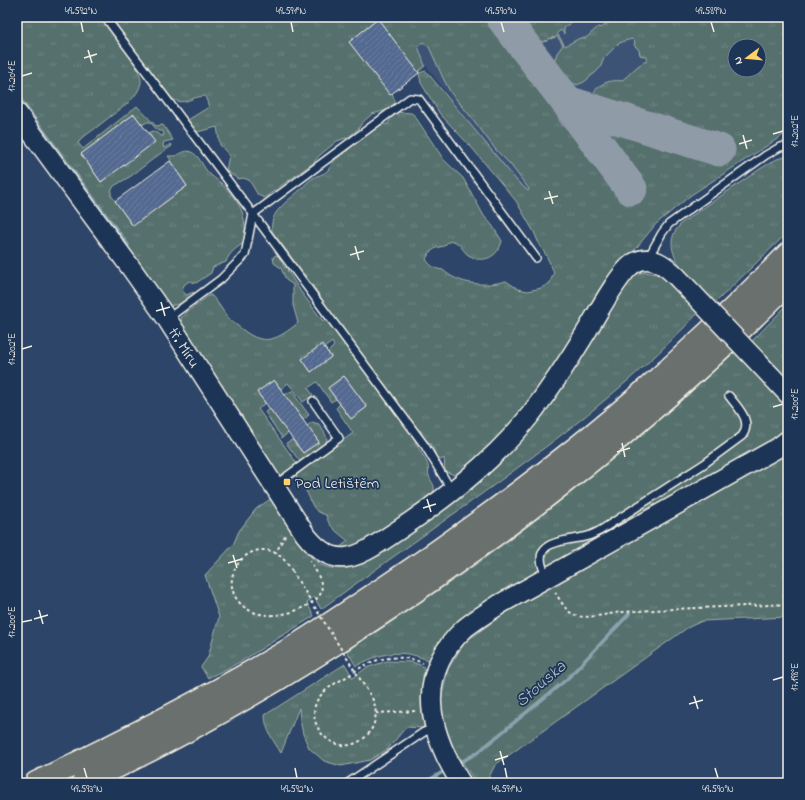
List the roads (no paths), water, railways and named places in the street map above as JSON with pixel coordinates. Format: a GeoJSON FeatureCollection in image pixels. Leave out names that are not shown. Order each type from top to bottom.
{"type":"FeatureCollection","features":[{"type":"Feature","properties":{"kind":"highway"},"geometry":{"type":"LineString","coordinates":[[36,783],[194,704],[288,650],[464,534],[568,455],[640,395],[720,321],[788,254]]}},
{"type":"Feature","properties":{"kind":"highway"},"geometry":{"type":"LineString","coordinates":[[83,783],[202,722],[296,668],[441,574],[541,500],[624,434],[698,370],[788,283]]}},
{"type":"Feature","properties":{"kind":"main road","name":"tř. Míru"},"geometry":{"type":"LineString","coordinates":[[17,113],[167,319],[274,487],[315,546],[325,554],[338,558],[352,556],[368,549],[404,526],[452,491]]}},
{"type":"Feature","properties":{"kind":"main road"},"geometry":{"type":"LineString","coordinates":[[452,491],[484,465],[514,435],[548,391],[623,274],[635,263],[647,260],[659,262],[677,277],[788,394]]}},
{"type":"Feature","properties":{"kind":"main road"},"geometry":{"type":"LineString","coordinates":[[461,783],[444,753],[433,719],[432,688],[436,669],[449,646],[470,624],[500,604],[551,585],[788,440]]}},
{"type":"Feature","properties":{"kind":"lane"},"geometry":{"type":"LineString","coordinates":[[105,17],[425,446],[452,491]]}},
{"type":"Feature","properties":{"kind":"lane"},"geometry":{"type":"LineString","coordinates":[[167,319],[221,279],[245,255],[253,214],[410,98],[419,99],[536,258]]}},
{"type":"Feature","properties":{"kind":"lane"},"geometry":{"type":"LineString","coordinates":[[647,260],[662,233],[669,224],[766,155],[780,147],[788,146]]}},
{"type":"Feature","properties":{"kind":"lane"},"geometry":{"type":"LineString","coordinates":[[551,585],[541,562],[543,552],[548,545],[561,540],[585,537],[601,530],[704,464],[742,436],[745,432],[747,423],[746,418],[729,396]]}},
{"type":"Feature","properties":{"kind":"lane"},"geometry":{"type":"LineString","coordinates":[[274,487],[339,438],[313,401]]}},
{"type":"Feature","properties":{"kind":"lane"},"geometry":{"type":"LineString","coordinates":[[348,783],[424,732],[433,719]]}},
{"type":"Feature","properties":{"kind":"waterway"},"geometry":{"type":"LineString","coordinates":[[17,95],[128,245]]}},
{"type":"Feature","properties":{"kind":"waterway","name":"Stouska"},"geometry":{"type":"LineString","coordinates":[[461,762],[477,753],[567,679],[629,614]]}},
{"type":"Feature","properties":{"kind":"waterway","name":"Stouska"},"geometry":{"type":"LineString","coordinates":[[424,783],[441,773]]}},
{"type":"Feature","properties":{"kind":"place","name":"Pod Letištěm"},"geometry":{"type":"Point","coordinates":[287,482]}}]}
